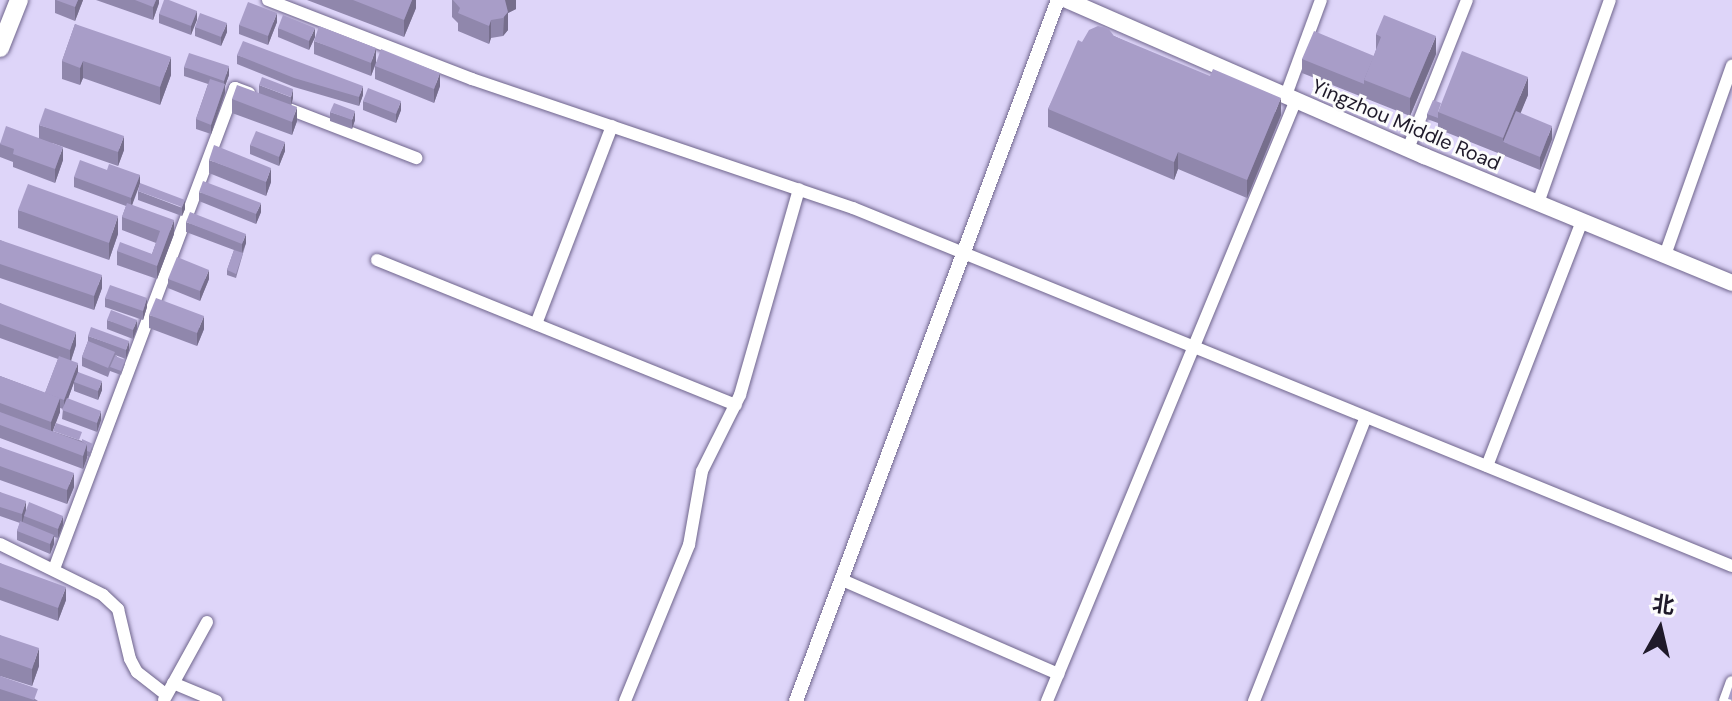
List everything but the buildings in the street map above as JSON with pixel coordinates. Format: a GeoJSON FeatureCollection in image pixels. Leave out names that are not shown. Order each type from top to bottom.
{"type":"FeatureCollection","features":[{"type":"Feature","properties":{"kind":"main road"},"geometry":{"type":"LineString","coordinates":[[0,48],[19,0]]}},
{"type":"Feature","properties":{"kind":"main road","name":"Yingzhou Middle Road"},"geometry":{"type":"LineString","coordinates":[[1067,0],[1408,149],[1732,283]]}},
{"type":"Feature","properties":{"kind":"street"},"geometry":{"type":"LineString","coordinates":[[268,0],[472,79],[799,189],[964,253],[1732,566]]}},
{"type":"Feature","properties":{"kind":"street"},"geometry":{"type":"LineString","coordinates":[[796,701],[1058,0]]}},
{"type":"Feature","properties":{"kind":"street"},"geometry":{"type":"LineString","coordinates":[[1047,701],[1291,98],[1321,0]]}},
{"type":"Feature","properties":{"kind":"street"},"geometry":{"type":"LineString","coordinates":[[1408,149],[1467,0]]}},
{"type":"Feature","properties":{"kind":"street"},"geometry":{"type":"LineString","coordinates":[[1538,203],[1610,0]]}},
{"type":"Feature","properties":{"kind":"street"},"geometry":{"type":"LineString","coordinates":[[1665,255],[1732,66]]}},
{"type":"Feature","properties":{"kind":"street"},"geometry":{"type":"LineString","coordinates":[[54,569],[235,88],[263,99]]}},
{"type":"Feature","properties":{"kind":"street"},"geometry":{"type":"LineString","coordinates":[[277,104],[416,158]]}},
{"type":"Feature","properties":{"kind":"street"},"geometry":{"type":"LineString","coordinates":[[536,324],[612,126]]}},
{"type":"Feature","properties":{"kind":"street"},"geometry":{"type":"LineString","coordinates":[[625,701],[689,545],[709,454],[736,405],[799,189]]}},
{"type":"Feature","properties":{"kind":"street"},"geometry":{"type":"LineString","coordinates":[[1487,466],[1582,221]]}},
{"type":"Feature","properties":{"kind":"street"},"geometry":{"type":"LineString","coordinates":[[377,260],[736,405]]}},
{"type":"Feature","properties":{"kind":"street"},"geometry":{"type":"LineString","coordinates":[[1254,701],[1366,417]]}},
{"type":"Feature","properties":{"kind":"street"},"geometry":{"type":"LineString","coordinates":[[0,544],[103,595],[118,609],[130,659],[137,672],[165,698],[207,622]]}},
{"type":"Feature","properties":{"kind":"street"},"geometry":{"type":"LineString","coordinates":[[842,580],[1058,674]]}},
{"type":"Feature","properties":{"kind":"street"},"geometry":{"type":"LineString","coordinates":[[1725,701],[1732,682]]}},
{"type":"Feature","properties":{"kind":"street"},"geometry":{"type":"LineString","coordinates":[[173,683],[216,701]]}}]}
